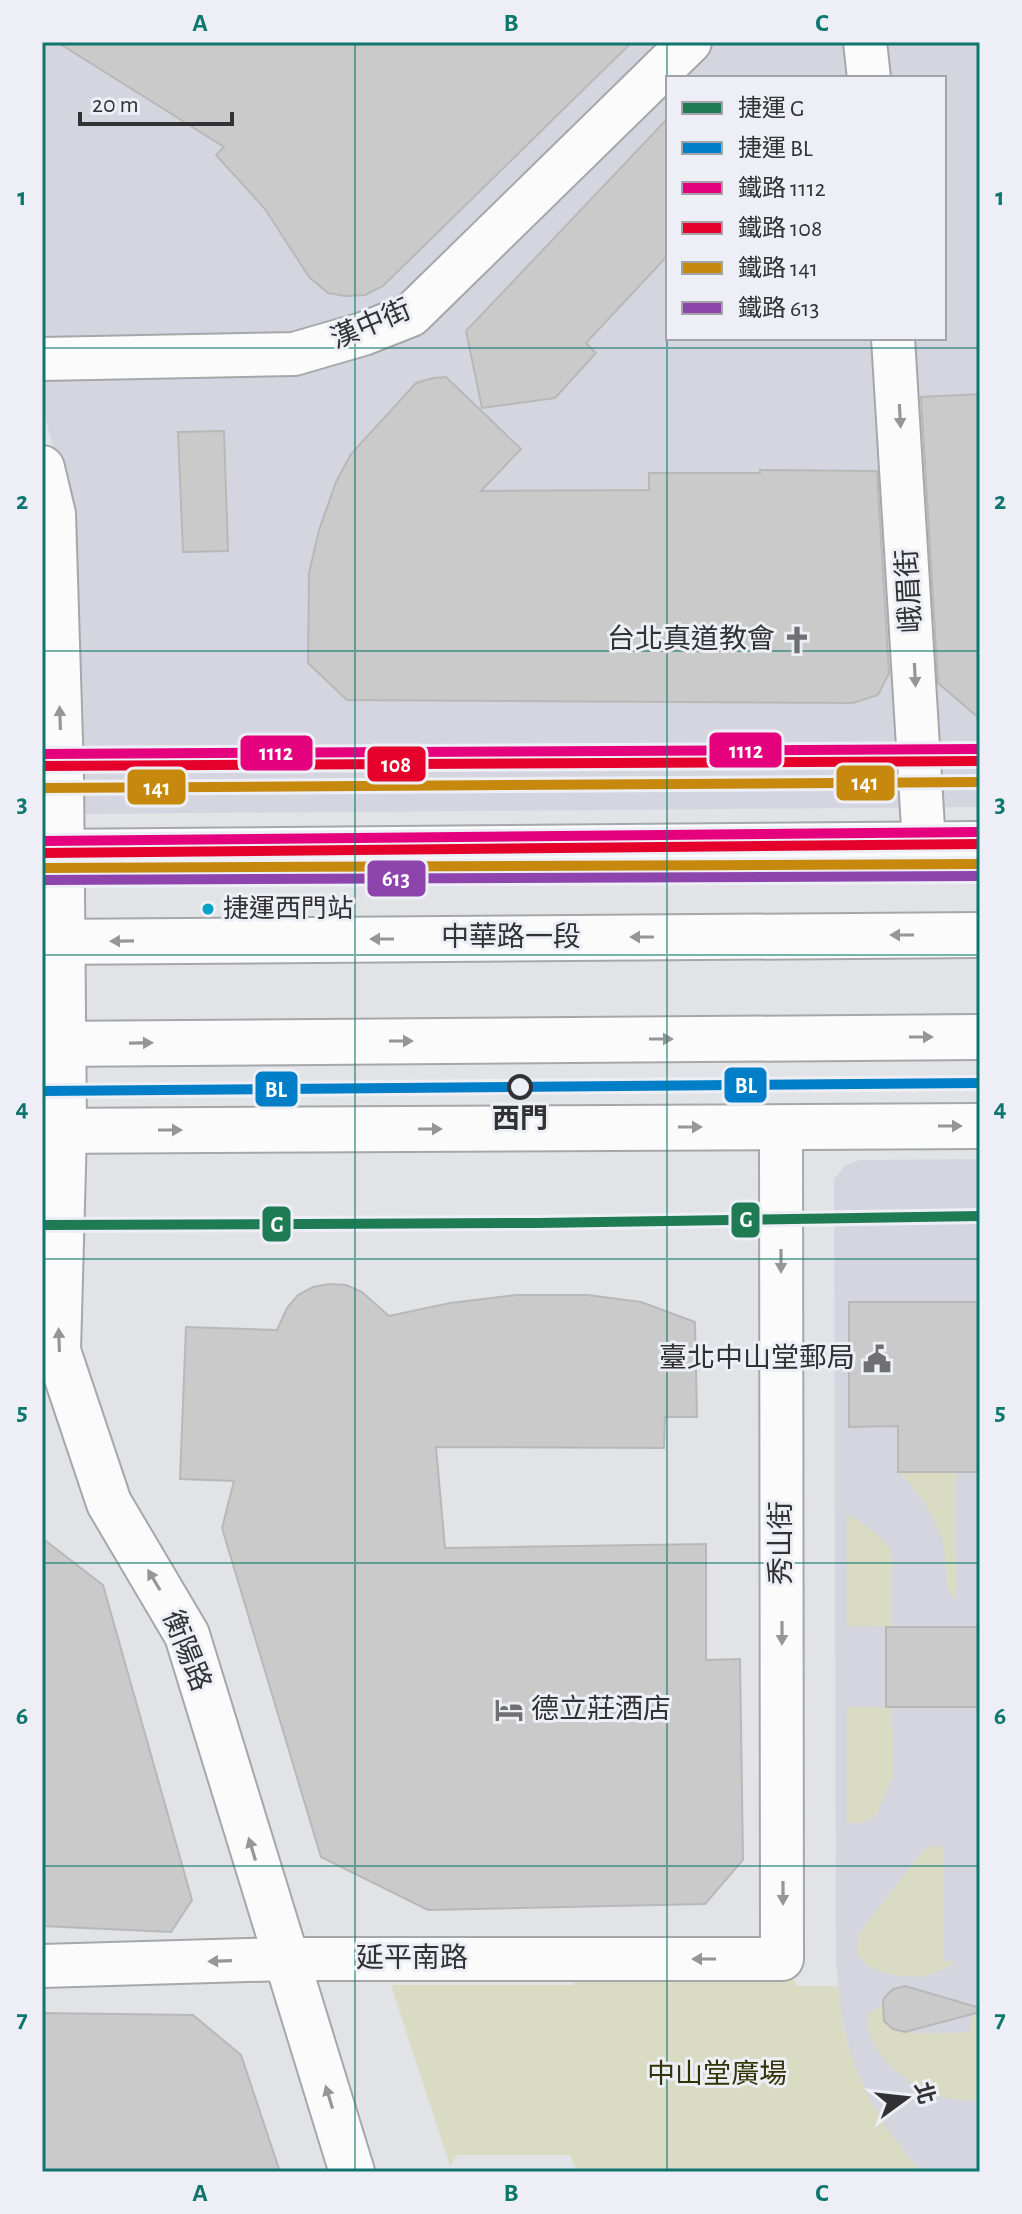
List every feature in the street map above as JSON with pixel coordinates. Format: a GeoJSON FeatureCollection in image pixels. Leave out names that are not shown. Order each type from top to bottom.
{"type":"FeatureCollection","features":[{"type":"Feature","properties":{"kind":"main road","name":"衡陽路"},"geometry":{"type":"LineString","coordinates":[[42,468],[53,514],[61,773],[51,852],[58,1351],[109,1503],[187,1635],[352,2172]]}},
{"type":"Feature","properties":{"kind":"main road"},"geometry":{"type":"LineString","coordinates":[[51,852],[980,844]]}},
{"type":"Feature","properties":{"kind":"main road","name":"中華路一段"},"geometry":{"type":"LineString","coordinates":[[52,942],[980,935]]}},
{"type":"Feature","properties":{"kind":"main road"},"geometry":{"type":"LineString","coordinates":[[52,1044],[980,1037]]}},
{"type":"Feature","properties":{"kind":"main road"},"geometry":{"type":"LineString","coordinates":[[53,1131],[980,1126]]}},
{"type":"Feature","properties":{"kind":"street","name":"漢中街"},"geometry":{"type":"LineString","coordinates":[[42,359],[294,354],[363,334],[411,315],[690,42]]}},
{"type":"Feature","properties":{"kind":"street"},"geometry":{"type":"LineString","coordinates":[[865,42],[869,76]]}},
{"type":"Feature","properties":{"kind":"street","name":"峨眉街"},"geometry":{"type":"LineString","coordinates":[[893,340],[924,844]]}},
{"type":"Feature","properties":{"kind":"street","name":"秀山街"},"geometry":{"type":"LineString","coordinates":[[781,1127],[782,1959]]}},
{"type":"Feature","properties":{"kind":"street","name":"延平南路"},"geometry":{"type":"LineString","coordinates":[[42,1966],[286,1959],[782,1959]]}},
{"type":"Feature","properties":{"kind":"shaded area"},"geometry":{"type":"Polygon","coordinates":[[[42,42],[980,42],[980,807],[78,814],[70,512],[42,405],[42,42]]]}},
{"type":"Feature","properties":{"kind":"shaded area"},"geometry":{"type":"Polygon","coordinates":[[[980,1159],[980,2172],[921,2172],[894,2141],[869,2100],[851,2056],[840,2009],[836,1961],[834,1179],[846,1165],[860,1160],[980,1159]]]}},
{"type":"Feature","properties":{"kind":"green space"},"geometry":{"type":"Polygon","coordinates":[[[898,1472],[956,1472],[956,1600],[947,1585],[943,1546],[935,1522],[923,1501],[898,1472]]]}},
{"type":"Feature","properties":{"kind":"green space"},"geometry":{"type":"Polygon","coordinates":[[[847,1515],[872,1530],[892,1550],[892,1627],[847,1626],[847,1515]]]}},
{"type":"Feature","properties":{"kind":"green space"},"geometry":{"type":"Polygon","coordinates":[[[847,1707],[892,1707],[893,1776],[876,1816],[859,1823],[847,1823],[847,1707]]]}},
{"type":"Feature","properties":{"kind":"green space"},"geometry":{"type":"Polygon","coordinates":[[[930,1846],[944,1847],[944,1961],[953,1961],[953,1964],[935,1973],[916,1977],[870,1967],[858,1953],[861,1931],[922,1852],[930,1846]]]}},
{"type":"Feature","properties":{"kind":"green space","name":"中山堂廣場"},"geometry":{"type":"Polygon","coordinates":[[[785,1975],[794,1979],[797,1986],[838,1986],[846,2038],[864,2086],[889,2130],[921,2172],[578,2172],[570,2155],[457,2155],[450,2166],[391,1985],[573,1985],[574,1981],[785,1975]]]}},
{"type":"Feature","properties":{"kind":"green space"},"geometry":{"type":"Polygon","coordinates":[[[883,2004],[884,2017],[890,2025],[929,2034],[970,2032],[971,2009],[980,2009],[980,2100],[951,2099],[930,2093],[890,2066],[872,2041],[868,2027],[869,2014],[883,2004]]]}},
{"type":"Feature","properties":{"kind":"building"},"geometry":{"type":"Polygon","coordinates":[[[57,42],[632,42],[383,286],[365,295],[345,296],[328,293],[309,277],[265,209],[216,155],[224,147],[57,42]]]}},
{"type":"Feature","properties":{"kind":"building"},"geometry":{"type":"Polygon","coordinates":[[[666,120],[666,257],[586,343],[596,353],[555,398],[482,408],[466,331],[666,120]]]}},
{"type":"Feature","properties":{"kind":"building"},"geometry":{"type":"Polygon","coordinates":[[[446,377],[521,449],[481,491],[649,490],[649,473],[877,471],[889,673],[878,695],[853,703],[347,700],[308,663],[309,573],[319,530],[336,482],[351,454],[416,383],[446,377]]]}},
{"type":"Feature","properties":{"kind":"building"},"geometry":{"type":"Polygon","coordinates":[[[980,394],[980,719],[938,683],[921,397],[980,394]]]}},
{"type":"Feature","properties":{"kind":"building"},"geometry":{"type":"Polygon","coordinates":[[[224,431],[228,551],[183,552],[178,432],[224,431]]]}},
{"type":"Feature","properties":{"kind":"building","name":"德立莊酒店"},"geometry":{"type":"Polygon","coordinates":[[[346,1285],[362,1292],[389,1316],[450,1303],[516,1295],[588,1295],[641,1302],[695,1322],[697,1417],[665,1417],[664,1448],[436,1447],[445,1548],[706,1544],[706,1660],[740,1659],[743,1860],[705,1904],[428,1910],[321,1857],[222,1528],[234,1481],[180,1479],[186,1327],[277,1330],[287,1308],[298,1295],[313,1287],[346,1285]]]}},
{"type":"Feature","properties":{"kind":"building"},"geometry":{"type":"Polygon","coordinates":[[[849,1302],[980,1302],[980,1472],[898,1472],[898,1426],[849,1427],[849,1302]]]}},
{"type":"Feature","properties":{"kind":"building"},"geometry":{"type":"Polygon","coordinates":[[[42,1538],[103,1585],[192,1900],[171,1932],[42,1926],[42,1538]]]}},
{"type":"Feature","properties":{"kind":"building"},"geometry":{"type":"Polygon","coordinates":[[[886,1627],[980,1627],[980,1707],[886,1707],[886,1627]]]}},
{"type":"Feature","properties":{"kind":"building"},"geometry":{"type":"Polygon","coordinates":[[[905,1986],[980,2008],[980,2012],[905,2032],[893,2029],[884,2021],[884,1998],[893,1989],[905,1986]]]}},
{"type":"Feature","properties":{"kind":"building"},"geometry":{"type":"Polygon","coordinates":[[[42,2013],[193,2015],[241,2055],[280,2172],[42,2172],[42,2013]]]}},
{"type":"Feature","properties":{"kind":"metro line","name":"BL"},"geometry":{"type":"LineString","coordinates":[[42,1091],[980,1083]]}},
{"type":"Feature","properties":{"kind":"metro line","name":"G"},"geometry":{"type":"LineString","coordinates":[[42,1225],[537,1223],[980,1216]]}},
{"type":"Feature","properties":{"kind":"rail line","name":"1112"},"geometry":{"type":"LineString","coordinates":[[42,754],[980,749]]}},
{"type":"Feature","properties":{"kind":"rail line","name":"108"},"geometry":{"type":"LineString","coordinates":[[42,766],[980,761]]}},
{"type":"Feature","properties":{"kind":"rail line","name":"141"},"geometry":{"type":"LineString","coordinates":[[42,788],[980,782]]}},
{"type":"Feature","properties":{"kind":"rail line","name":"1112"},"geometry":{"type":"LineString","coordinates":[[42,841],[980,832]]}},
{"type":"Feature","properties":{"kind":"rail line","name":"108"},"geometry":{"type":"LineString","coordinates":[[42,853],[980,844]]}},
{"type":"Feature","properties":{"kind":"rail line","name":"141"},"geometry":{"type":"LineString","coordinates":[[42,868],[980,864]]}},
{"type":"Feature","properties":{"kind":"rail line","name":"613"},"geometry":{"type":"LineString","coordinates":[[42,880],[980,876]]}},
{"type":"Feature","properties":{"kind":"place","name":"台北真道教會"},"geometry":{"type":"Point","coordinates":[797,640]}},
{"type":"Feature","properties":{"kind":"place","name":"捷運西門站"},"geometry":{"type":"Point","coordinates":[208,909]}},
{"type":"Feature","properties":{"kind":"place","name":"西門"},"geometry":{"type":"Point","coordinates":[520,1087]}},
{"type":"Feature","properties":{"kind":"place","name":"臺北中山堂郵局"},"geometry":{"type":"Point","coordinates":[877,1359]}},
{"type":"Feature","properties":{"kind":"place","name":"德立莊酒店"},"geometry":{"type":"Point","coordinates":[509,1710]}}]}
